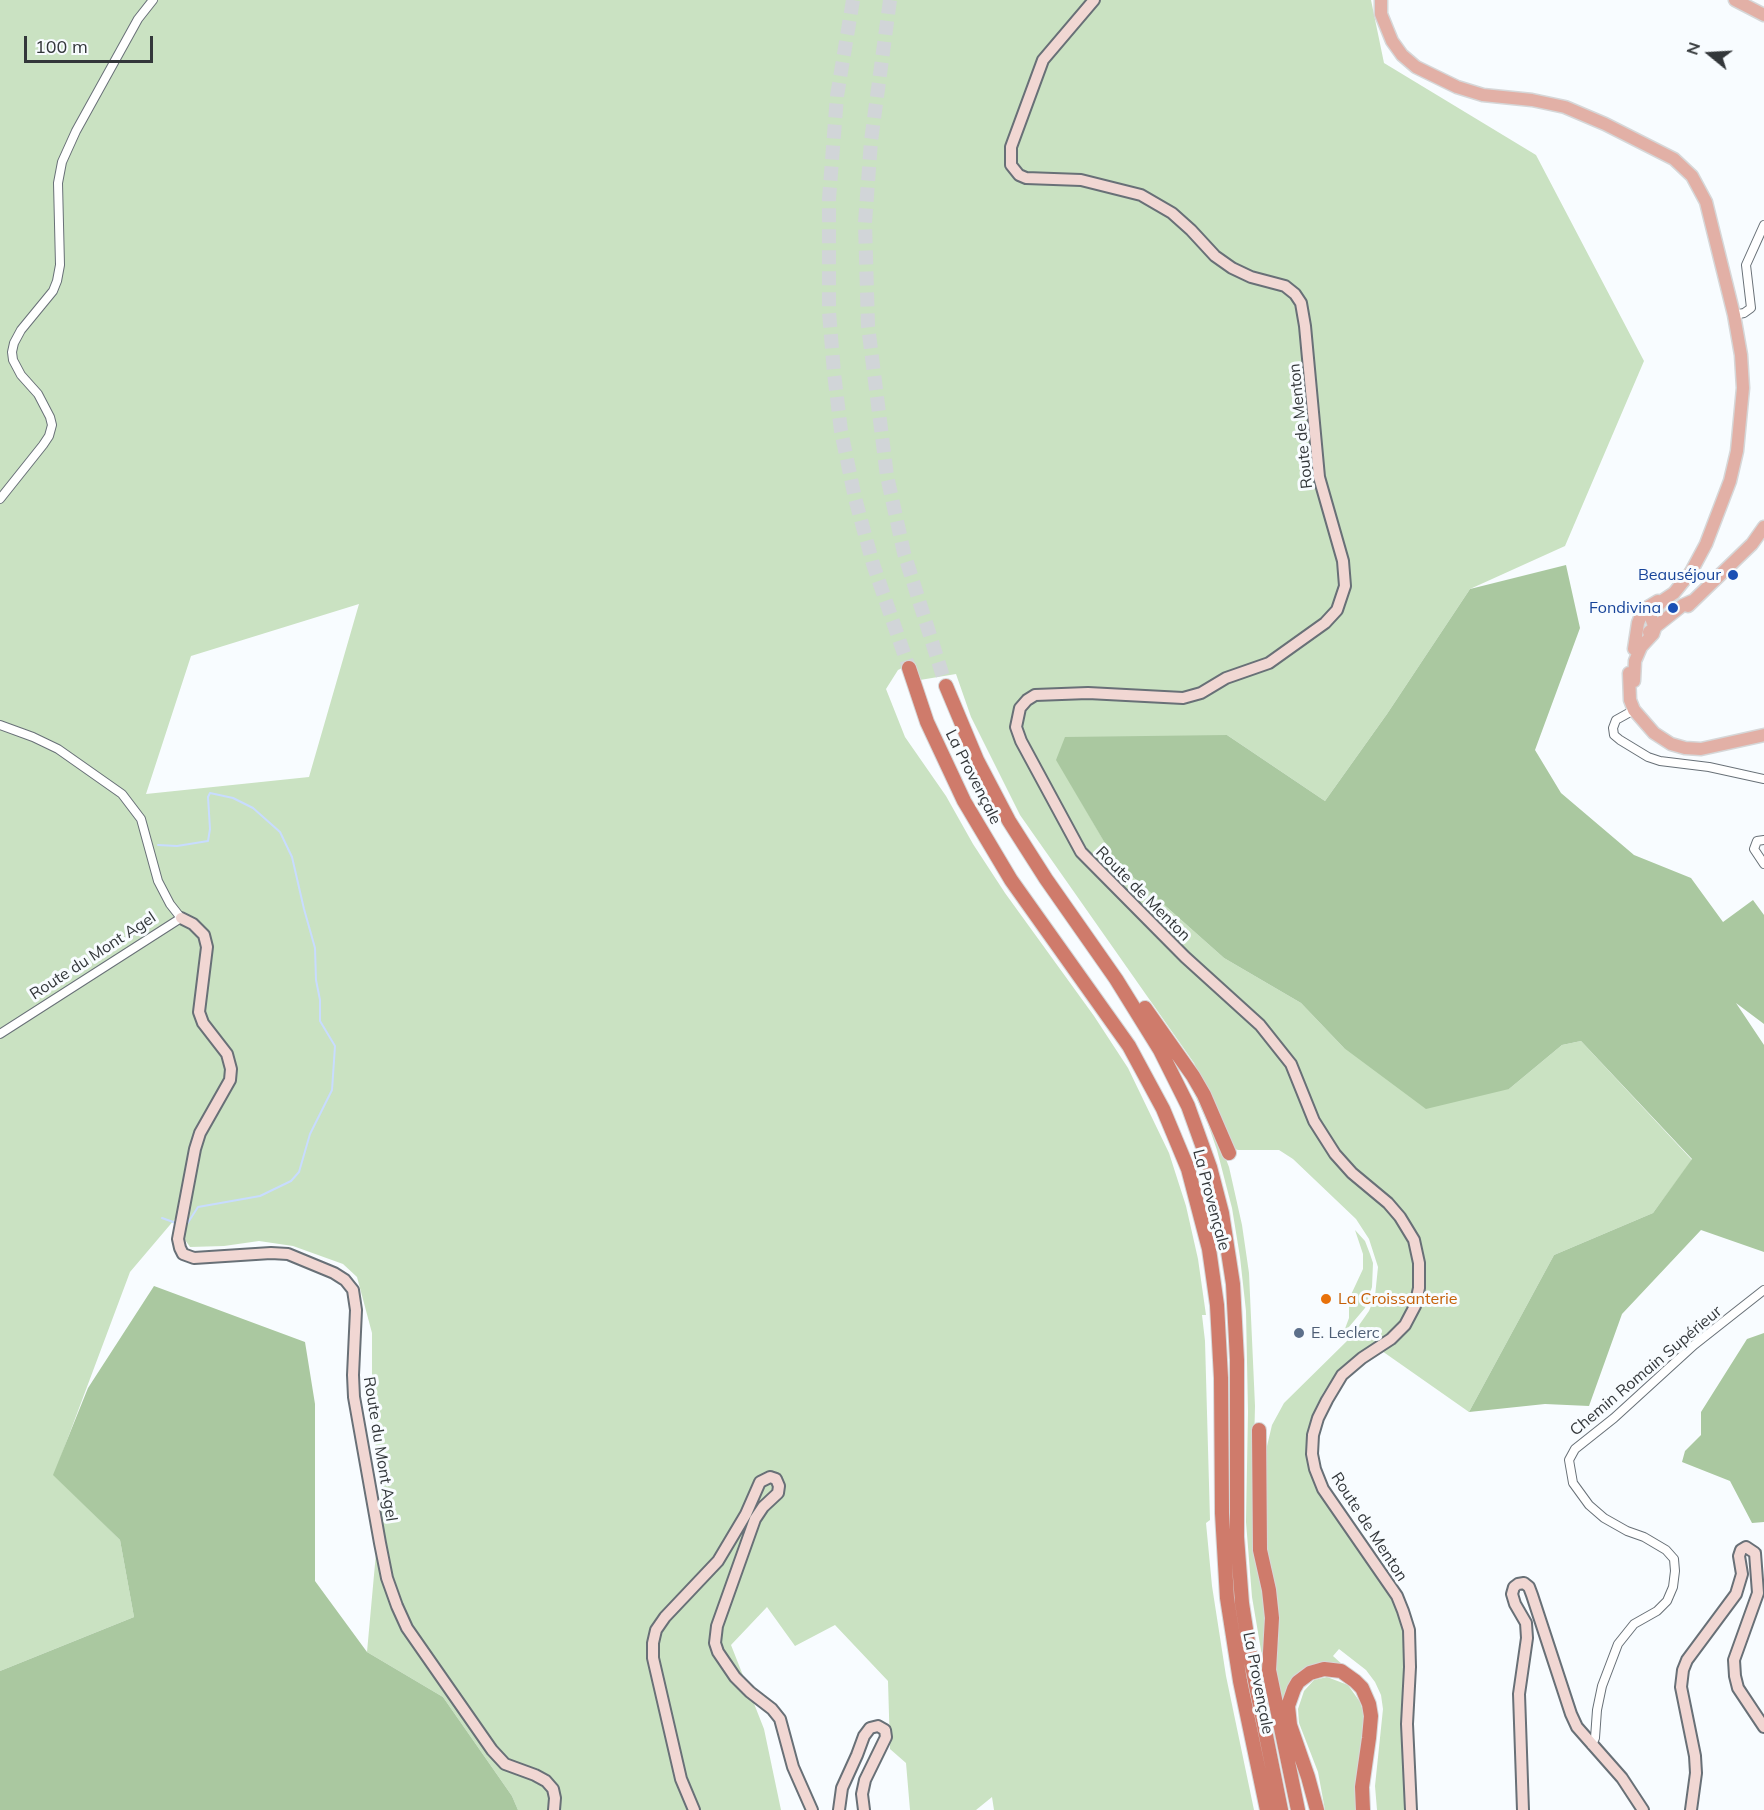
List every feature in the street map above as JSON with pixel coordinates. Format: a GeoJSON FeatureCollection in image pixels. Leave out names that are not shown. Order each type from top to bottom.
{"type":"FeatureCollection","features":[{"type":"Feature","properties":{"kind":"highway","name":"La Provençale"},"geometry":{"type":"LineString","coordinates":[[909,668],[936,743],[969,810],[1011,880],[1129,1047],[1170,1123],[1193,1185],[1209,1249],[1217,1305],[1221,1378],[1222,1513],[1227,1598],[1240,1681],[1267,1810]]}},
{"type":"Feature","properties":{"kind":"highway","name":"La Provençale"},"geometry":{"type":"LineString","coordinates":[[946,686],[977,760],[1009,821],[1148,1027],[1172,1072],[1204,1148],[1222,1213],[1233,1284],[1236,1336],[1237,1537],[1242,1603],[1251,1661],[1281,1810]]}},
{"type":"Feature","properties":{"kind":"highway"},"geometry":{"type":"LineString","coordinates":[[1085,934],[1135,994],[1184,1062],[1204,1095],[1229,1153]]}},
{"type":"Feature","properties":{"kind":"highway"},"geometry":{"type":"LineString","coordinates":[[1259,1430],[1260,1550],[1269,1590],[1272,1618],[1269,1670],[1298,1810]]}},
{"type":"Feature","properties":{"kind":"highway"},"geometry":{"type":"LineString","coordinates":[[1317,1810],[1290,1725],[1288,1706],[1298,1682],[1310,1673],[1324,1669],[1341,1671],[1356,1681],[1369,1704],[1370,1738],[1362,1787],[1363,1810]]}},
{"type":"Feature","properties":{"kind":"main road"},"geometry":{"type":"LineString","coordinates":[[1381,0],[1382,14],[1392,41],[1402,55],[1416,67],[1483,95],[1532,100],[1565,107],[1605,124],[1674,159],[1692,176],[1706,202],[1734,315],[1741,355],[1743,388],[1737,451],[1730,481],[1707,544],[1691,572],[1674,593],[1662,601],[1650,615],[1652,633],[1638,662],[1634,681],[1637,711]]}},
{"type":"Feature","properties":{"kind":"main road"},"geometry":{"type":"LineString","coordinates":[[1735,0],[1764,15]]}},
{"type":"Feature","properties":{"kind":"main road"},"geometry":{"type":"LineString","coordinates":[[1634,650],[1683,605],[1692,601],[1752,544],[1764,526]]}},
{"type":"Feature","properties":{"kind":"main road"},"geometry":{"type":"LineString","coordinates":[[1662,601],[1654,602],[1643,610],[1638,623],[1629,676],[1630,700],[1637,711],[1654,733],[1671,744],[1685,748],[1701,749],[1764,735]]}},
{"type":"Feature","properties":{"kind":"main road"},"geometry":{"type":"LineString","coordinates":[[1638,623],[1652,633]]}},
{"type":"Feature","properties":{"kind":"street"},"geometry":{"type":"LineString","coordinates":[[0,499],[49,436],[50,417],[38,394],[21,375],[13,360],[12,352],[21,330],[53,291],[57,281],[60,265],[58,183],[62,162],[76,131],[138,19],[153,0]]}},
{"type":"Feature","properties":{"kind":"street","name":"Route de Menton"},"geometry":{"type":"LineString","coordinates":[[1094,0],[1043,60],[1011,147],[1009,159],[1014,171],[1026,178],[1062,178],[1092,182],[1130,191],[1151,200],[1182,221],[1215,256],[1232,268],[1251,277],[1280,284],[1292,291],[1298,298],[1303,311],[1319,477],[1345,568],[1344,594],[1331,618],[1269,663],[1226,678],[1195,696],[1176,698],[1088,693],[1035,695],[1020,708],[1016,727],[1081,852],[1185,957],[1260,1025],[1291,1064],[1314,1120],[1335,1154],[1352,1173],[1388,1203],[1414,1240],[1419,1263],[1419,1288],[1415,1306],[1405,1325],[1391,1339],[1362,1358],[1342,1376],[1318,1419],[1313,1435],[1312,1454],[1323,1490],[1397,1596],[1403,1611],[1408,1630],[1410,1658],[1407,1724],[1411,1810]]}},
{"type":"Feature","properties":{"kind":"street"},"geometry":{"type":"LineString","coordinates":[[1734,315],[1744,313],[1751,308],[1746,265],[1764,225]]}},
{"type":"Feature","properties":{"kind":"street"},"geometry":{"type":"LineString","coordinates":[[1637,711],[1616,720],[1613,728],[1614,735],[1648,756],[1666,762],[1709,766],[1764,779]]}},
{"type":"Feature","properties":{"kind":"street"},"geometry":{"type":"LineString","coordinates":[[0,725],[58,749],[122,794],[141,819],[158,881],[170,904],[181,918]]}},
{"type":"Feature","properties":{"kind":"street"},"geometry":{"type":"LineString","coordinates":[[1764,840],[1757,841],[1754,849],[1764,864]]}},
{"type":"Feature","properties":{"kind":"street","name":"Route du Mont Agel"},"geometry":{"type":"LineString","coordinates":[[0,1034],[181,918],[193,924],[204,934],[207,947],[199,1012],[203,1023],[227,1054],[231,1069],[230,1080],[200,1133],[195,1149],[178,1239],[183,1254],[194,1258],[288,1254],[334,1273],[345,1280],[353,1290],[356,1310],[354,1397],[385,1566],[397,1606],[407,1628],[492,1750],[505,1764],[546,1781],[553,1789],[554,1810]]}},
{"type":"Feature","properties":{"kind":"street","name":"Chemin Romain Supérieur"},"geometry":{"type":"LineString","coordinates":[[1592,1745],[1602,1686],[1618,1644],[1634,1624],[1657,1611],[1667,1601],[1673,1587],[1675,1571],[1674,1559],[1666,1550],[1604,1518],[1589,1505],[1573,1483],[1569,1460],[1575,1449],[1614,1418],[1694,1345],[1764,1290]]}},
{"type":"Feature","properties":{"kind":"street"},"geometry":{"type":"LineString","coordinates":[[694,1810],[681,1779],[653,1658],[653,1643],[656,1630],[665,1617],[718,1561],[746,1514],[760,1482],[770,1477],[776,1479],[779,1486],[778,1493],[755,1519],[717,1626],[715,1643],[718,1653],[735,1677],[772,1709],[780,1719],[793,1767],[812,1810]]}},
{"type":"Feature","properties":{"kind":"street"},"geometry":{"type":"LineString","coordinates":[[1691,1810],[1696,1773],[1695,1756],[1681,1686],[1683,1670],[1687,1660],[1736,1594],[1742,1574],[1739,1556],[1741,1550],[1746,1547],[1755,1553],[1759,1582],[1758,1593],[1734,1660],[1735,1676],[1738,1688],[1764,1727]]}},
{"type":"Feature","properties":{"kind":"street"},"geometry":{"type":"LineString","coordinates":[[1523,1810],[1520,1694],[1527,1638],[1526,1623],[1512,1594],[1514,1587],[1518,1584],[1529,1587],[1577,1727],[1622,1778],[1643,1810]]}},
{"type":"Feature","properties":{"kind":"street"},"geometry":{"type":"LineString","coordinates":[[840,1810],[842,1788],[864,1736],[870,1728],[878,1726],[885,1730],[886,1737],[865,1780],[862,1794],[864,1810]]}},
{"type":"Feature","properties":{"kind":"green space"},"geometry":{"type":"Polygon","coordinates":[[[0,0],[1371,0],[1384,63],[1536,155],[1644,361],[1565,546],[1470,589],[1387,714],[1325,801],[1227,735],[1057,760],[1116,862],[1224,958],[1301,1003],[1344,1048],[1509,1089],[1562,1045],[1581,1041],[1692,1160],[1653,1213],[1554,1255],[1469,1412],[1372,1344],[1334,1376],[1315,1409],[1312,1422],[1320,1491],[1333,1514],[1389,1593],[1406,1640],[1407,1810],[1377,1810],[1375,1786],[1383,1709],[1381,1695],[1366,1670],[1339,1649],[1333,1656],[1344,1666],[1322,1663],[1312,1665],[1302,1671],[1288,1685],[1281,1705],[1276,1669],[1279,1631],[1278,1601],[1264,1540],[1267,1446],[1272,1425],[1284,1403],[1350,1338],[1369,1311],[1375,1296],[1378,1267],[1369,1239],[1356,1219],[1293,1159],[1279,1150],[1232,1148],[1194,1063],[1020,815],[971,717],[956,674],[920,680],[914,662],[898,670],[886,689],[905,737],[946,796],[973,844],[1005,893],[1094,1016],[1128,1068],[1169,1153],[1186,1206],[1198,1259],[1206,1315],[1202,1315],[1205,1341],[1210,1520],[1206,1523],[1212,1586],[1226,1676],[1254,1810],[994,1810],[992,1797],[976,1810],[910,1810],[906,1763],[890,1749],[888,1681],[835,1625],[795,1646],[767,1607],[731,1645],[764,1729],[781,1810],[518,1810],[512,1796],[443,1697],[367,1652],[382,1487],[372,1422],[372,1333],[357,1277],[343,1264],[293,1246],[259,1241],[224,1246],[190,1247],[183,1237],[186,1206],[130,1272],[54,1475],[120,1540],[134,1617],[0,1671],[0,0]],[[359,604],[191,656],[146,794],[309,777],[359,604]]]}},
{"type":"Feature","properties":{"kind":"green space"},"geometry":{"type":"Polygon","coordinates":[[[1566,565],[1580,628],[1535,750],[1561,793],[1634,855],[1691,878],[1723,922],[1753,900],[1764,915],[1764,1024],[1736,1003],[1764,1045],[1764,1252],[1701,1230],[1622,1314],[1589,1406],[1545,1404],[1469,1412],[1554,1255],[1653,1213],[1692,1159],[1581,1041],[1562,1045],[1509,1089],[1426,1109],[1344,1048],[1301,1003],[1224,958],[1116,862],[1056,760],[1065,737],[1227,735],[1325,801],[1387,714],[1470,589],[1566,565]]]}},
{"type":"Feature","properties":{"kind":"green space"},"geometry":{"type":"Polygon","coordinates":[[[1182,1066],[1211,1120],[1229,1167],[1242,1225],[1249,1273],[1260,1578],[1267,1615],[1263,1662],[1252,1597],[1246,1522],[1248,1412],[1246,1311],[1240,1257],[1232,1208],[1217,1150],[1182,1066]]]}},
{"type":"Feature","properties":{"kind":"green space"},"geometry":{"type":"Polygon","coordinates":[[[1355,1230],[1365,1241],[1373,1263],[1372,1287],[1365,1308],[1343,1334],[1349,1318],[1349,1299],[1363,1269],[1363,1254],[1355,1230]]]}},
{"type":"Feature","properties":{"kind":"green space"},"geometry":{"type":"Polygon","coordinates":[[[154,1286],[305,1342],[315,1404],[315,1581],[367,1652],[443,1697],[512,1796],[518,1810],[0,1810],[0,1671],[134,1617],[120,1540],[53,1475],[88,1388],[154,1286]]]}},
{"type":"Feature","properties":{"kind":"green space"},"geometry":{"type":"Polygon","coordinates":[[[1764,1333],[1764,1522],[1752,1523],[1730,1481],[1682,1462],[1685,1451],[1701,1435],[1701,1412],[1747,1339],[1764,1333]]]}},
{"type":"Feature","properties":{"kind":"green space"},"geometry":{"type":"Polygon","coordinates":[[[1327,1677],[1348,1685],[1360,1702],[1363,1711],[1364,1734],[1356,1780],[1357,1810],[1325,1810],[1318,1772],[1299,1723],[1298,1709],[1304,1691],[1314,1680],[1327,1677]]]}},
{"type":"Feature","properties":{"kind":"waterway"},"geometry":{"type":"LineString","coordinates":[[158,845],[177,846],[208,841],[210,829],[208,797],[210,793],[233,798],[253,808],[280,832],[292,857],[315,948],[320,1021],[335,1046],[332,1090],[310,1134],[299,1172],[291,1181],[260,1196],[198,1207],[185,1224]]}},
{"type":"Feature","properties":{"kind":"waterway"},"geometry":{"type":"LineString","coordinates":[[162,1218],[176,1223]]}},
{"type":"Feature","properties":{"kind":"tunnel"},"geometry":{"type":"LineString","coordinates":[[853,0],[837,96],[829,199],[829,312],[834,373],[841,431],[855,498],[873,564],[909,668]]}},
{"type":"Feature","properties":{"kind":"tunnel"},"geometry":{"type":"LineString","coordinates":[[890,0],[871,141],[865,223],[868,326],[887,476],[904,553],[946,686]]}},
{"type":"Feature","properties":{"kind":"place","name":"Beauséjour"},"geometry":{"type":"Point","coordinates":[1733,575]}},
{"type":"Feature","properties":{"kind":"place","name":"Fondivina"},"geometry":{"type":"Point","coordinates":[1673,608]}},
{"type":"Feature","properties":{"kind":"place","name":"La Croissanterie"},"geometry":{"type":"Point","coordinates":[1326,1299]}},
{"type":"Feature","properties":{"kind":"place","name":"E. Leclerc"},"geometry":{"type":"Point","coordinates":[1299,1333]}}]}
